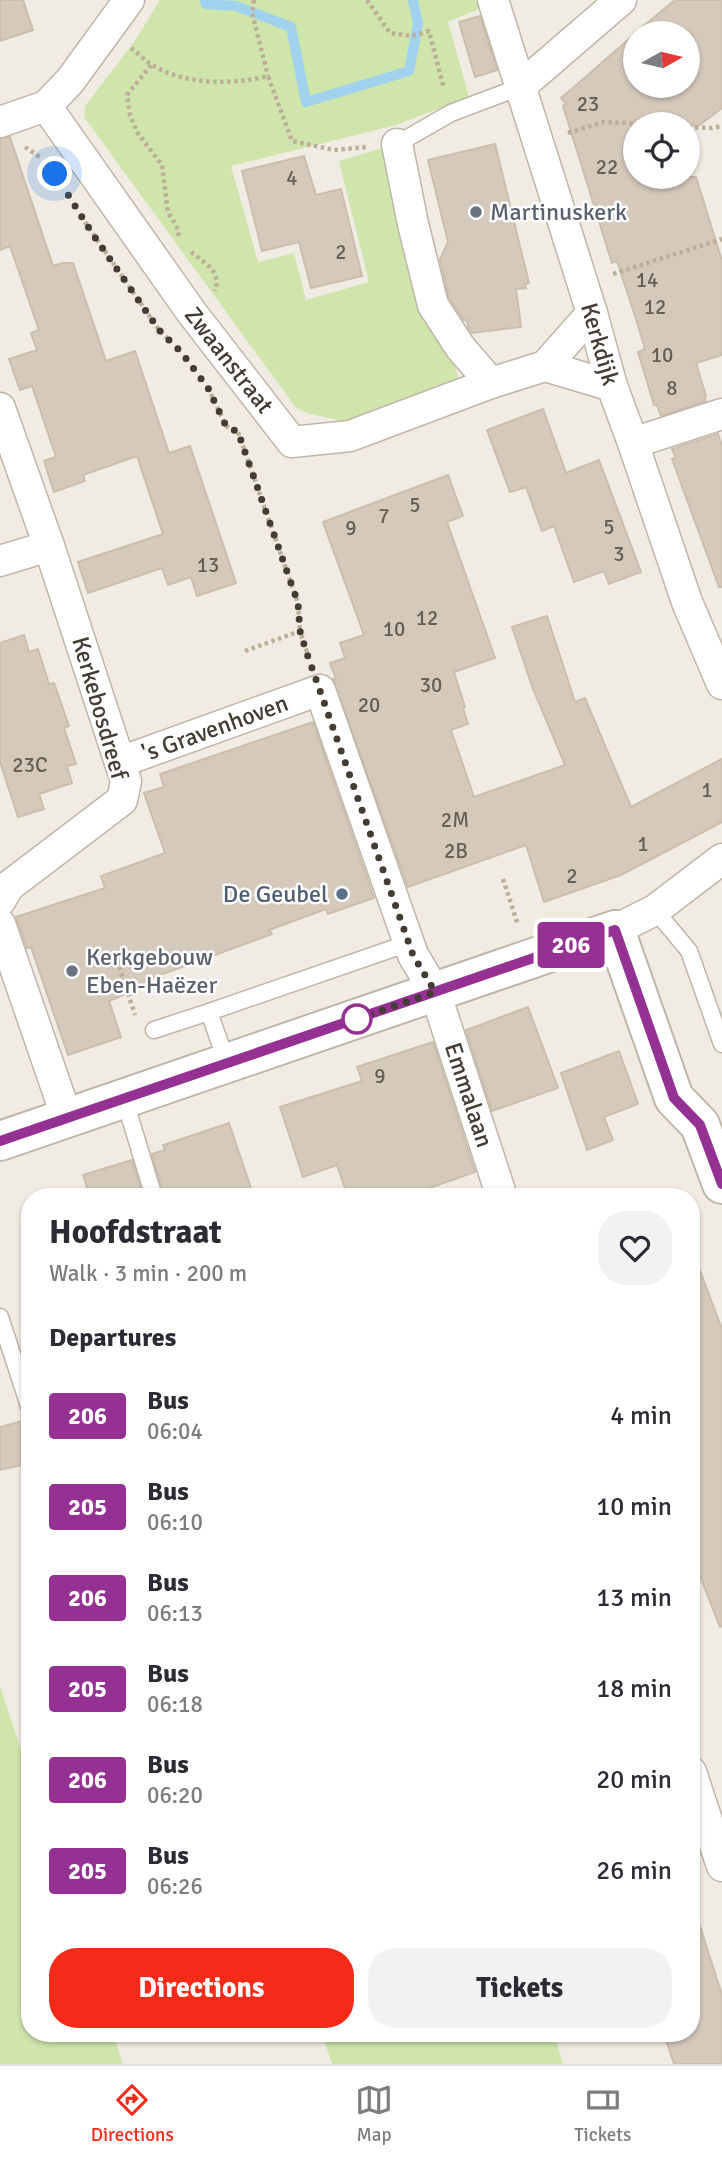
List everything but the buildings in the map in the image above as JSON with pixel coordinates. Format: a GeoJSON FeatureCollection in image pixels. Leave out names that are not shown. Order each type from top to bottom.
{"type":"FeatureCollection","features":[{"type":"Feature","properties":{"kind":"street"},"geometry":{"type":"LineString","coordinates":[[9,132],[46,106],[70,82],[129,0]]}},
{"type":"Feature","properties":{"kind":"street","name":"Kerkdijk"},"geometry":{"type":"LineString","coordinates":[[493,0],[592,313],[612,386],[687,602],[722,684]]}},
{"type":"Feature","properties":{"kind":"street"},"geometry":{"type":"LineString","coordinates":[[520,87],[621,0]]}},
{"type":"Feature","properties":{"kind":"street","name":"Zwaanstraat"},"geometry":{"type":"LineString","coordinates":[[46,106],[192,313],[292,442],[350,436],[545,366]]}},
{"type":"Feature","properties":{"kind":"street"},"geometry":{"type":"LineString","coordinates":[[397,144],[433,305],[460,346],[492,383]]}},
{"type":"Feature","properties":{"kind":"street"},"geometry":{"type":"LineString","coordinates":[[592,313],[545,366],[612,386]]}},
{"type":"Feature","properties":{"kind":"street","name":"Kerkebosdreef"},"geometry":{"type":"LineString","coordinates":[[0,408],[49,546],[126,781],[122,800],[9,886],[0,901]]}},
{"type":"Feature","properties":{"kind":"street"},"geometry":{"type":"LineString","coordinates":[[633,443],[722,414]]}},
{"type":"Feature","properties":{"kind":"street"},"geometry":{"type":"LineString","coordinates":[[0,561],[49,546]]}},
{"type":"Feature","properties":{"kind":"street","name":"'s Gravenhoven"},"geometry":{"type":"LineString","coordinates":[[120,762],[320,690],[413,955],[435,992]]}},
{"type":"Feature","properties":{"kind":"street"},"geometry":{"type":"LineString","coordinates":[[0,1140],[615,930],[655,910],[722,859]]}},
{"type":"Feature","properties":{"kind":"street"},"geometry":{"type":"LineString","coordinates":[[0,924],[67,1118]]}},
{"type":"Feature","properties":{"kind":"street"},"geometry":{"type":"LineString","coordinates":[[615,930],[674,1098],[700,1125],[722,1184]]}},
{"type":"Feature","properties":{"kind":"street","name":"Emmalaan"},"geometry":{"type":"LineString","coordinates":[[435,992],[499,1188]]}},
{"type":"Feature","properties":{"kind":"street"},"geometry":{"type":"LineString","coordinates":[[700,1799],[722,1866]]}},
{"type":"Feature","properties":{"kind":"lane"},"geometry":{"type":"LineString","coordinates":[[397,144],[451,113],[520,87]]}},
{"type":"Feature","properties":{"kind":"lane"},"geometry":{"type":"LineString","coordinates":[[655,910],[689,951],[722,1044]]}},
{"type":"Feature","properties":{"kind":"lane"},"geometry":{"type":"LineString","coordinates":[[154,1030],[409,943]]}},
{"type":"Feature","properties":{"kind":"lane"},"geometry":{"type":"LineString","coordinates":[[209,1012],[227,1063]]}},
{"type":"Feature","properties":{"kind":"lane"},"geometry":{"type":"LineString","coordinates":[[124,1098],[151,1188]]}},
{"type":"Feature","properties":{"kind":"lane"},"geometry":{"type":"LineString","coordinates":[[0,1317],[21,1381]]}},
{"type":"Feature","properties":{"kind":"path"},"geometry":{"type":"LineString","coordinates":[[254,0],[252,13],[268,76],[292,141],[334,150],[397,144]]}},
{"type":"Feature","properties":{"kind":"path"},"geometry":{"type":"LineString","coordinates":[[368,0],[390,33],[412,36],[429,31],[446,95]]}},
{"type":"Feature","properties":{"kind":"path"},"geometry":{"type":"LineString","coordinates":[[108,29],[151,65],[172,74],[234,82],[268,76]]}},
{"type":"Feature","properties":{"kind":"path"},"geometry":{"type":"LineString","coordinates":[[151,65],[127,95],[130,116],[137,132],[162,166],[169,212],[178,229],[180,243]]}},
{"type":"Feature","properties":{"kind":"path"},"geometry":{"type":"LineString","coordinates":[[537,143],[604,122],[623,123]]}},
{"type":"Feature","properties":{"kind":"path"},"geometry":{"type":"LineString","coordinates":[[700,128],[722,126]]}},
{"type":"Feature","properties":{"kind":"path"},"geometry":{"type":"LineString","coordinates":[[9,132],[47,162]]}},
{"type":"Feature","properties":{"kind":"path"},"geometry":{"type":"LineString","coordinates":[[80,214],[159,330],[172,343]]}},
{"type":"Feature","properties":{"kind":"path"},"geometry":{"type":"LineString","coordinates":[[582,284],[722,239]]}},
{"type":"Feature","properties":{"kind":"path"},"geometry":{"type":"LineString","coordinates":[[189,250],[214,270],[218,284],[212,297],[192,313]]}},
{"type":"Feature","properties":{"kind":"path"},"geometry":{"type":"LineString","coordinates":[[208,388],[226,426],[238,432],[298,603],[300,631],[320,690]]}},
{"type":"Feature","properties":{"kind":"path"},"geometry":{"type":"LineString","coordinates":[[244,651],[300,631]]}},
{"type":"Feature","properties":{"kind":"path"},"geometry":{"type":"LineString","coordinates":[[503,879],[530,959]]}},
{"type":"Feature","properties":{"kind":"green space"},"geometry":{"type":"Polygon","coordinates":[[[160,0],[490,0],[491,4],[448,22],[469,97],[396,125],[231,166],[258,262],[294,253],[306,300],[369,282],[339,161],[392,145],[460,384],[349,423],[296,408],[84,117],[85,106],[134,42],[160,0]]]}},
{"type":"Feature","properties":{"kind":"green space"},"geometry":{"type":"Polygon","coordinates":[[[0,1686],[21,1750],[21,2042],[116,2042],[123,2064],[0,2064],[0,1686]]]}},
{"type":"Feature","properties":{"kind":"green space"},"geometry":{"type":"Polygon","coordinates":[[[325,2042],[556,2042],[563,2064],[332,2064],[325,2042]]]}},
{"type":"Feature","properties":{"kind":"waterway"},"geometry":{"type":"LineString","coordinates":[[205,0],[206,4],[236,6],[291,27],[306,102],[409,71],[418,24],[413,0]]}},
{"type":"Feature","properties":{"kind":"bus line","name":"206"},"geometry":{"type":"LineString","coordinates":[[0,1141],[615,930],[674,1098],[700,1125],[722,1184]]}},
{"type":"Feature","properties":{"kind":"place","name":"Martinuskerk"},"geometry":{"type":"Point","coordinates":[476,212]}},
{"type":"Feature","properties":{"kind":"place","name":"De Geubel"},"geometry":{"type":"Point","coordinates":[342,894]}},
{"type":"Feature","properties":{"kind":"place","name":"Kerkgebouw Eben-Haëzer"},"geometry":{"type":"Point","coordinates":[72,971]}},
{"type":"Feature","properties":{"kind":"route"},"geometry":{"type":"LineString","coordinates":[[55,174],[159,330],[182,353],[208,388],[226,426],[238,432],[271,521],[298,603],[300,631],[306,651],[413,955],[435,992],[357,1019]]}}]}
